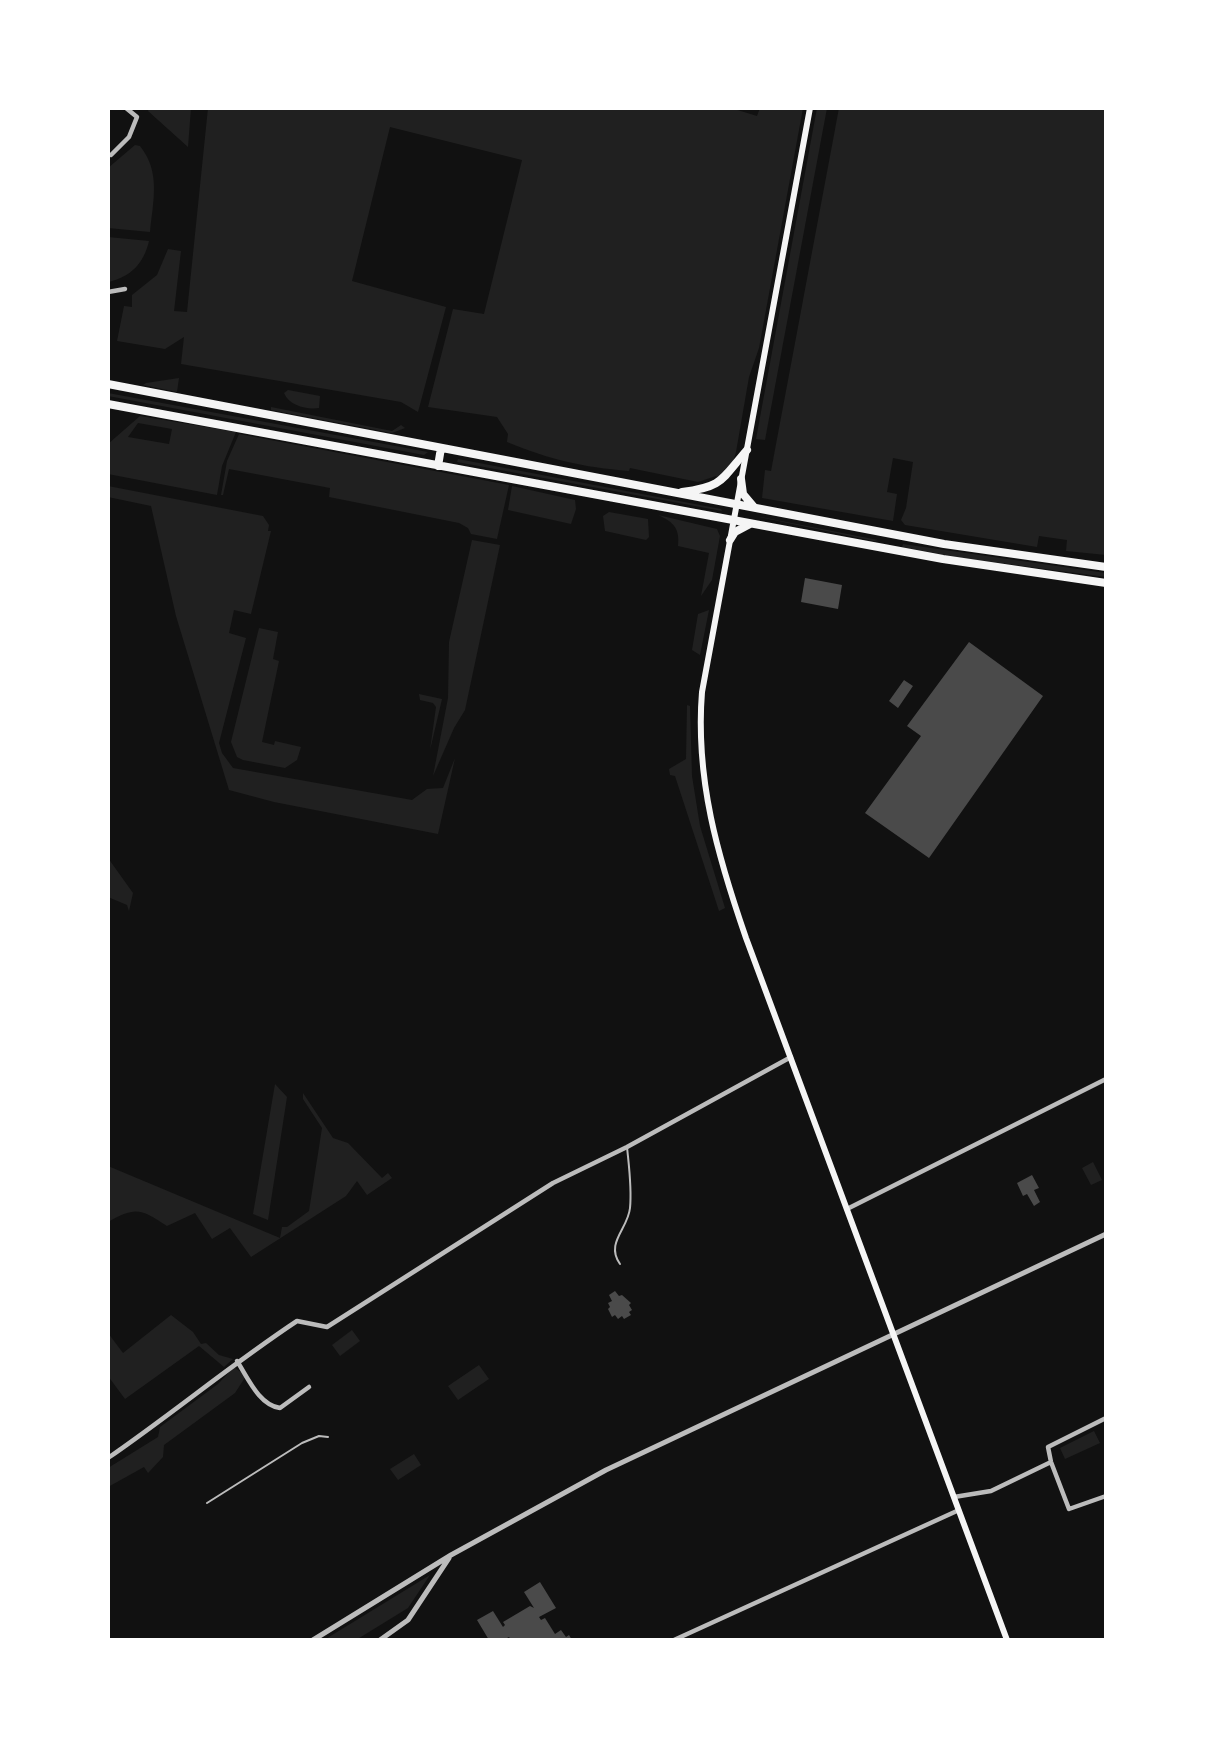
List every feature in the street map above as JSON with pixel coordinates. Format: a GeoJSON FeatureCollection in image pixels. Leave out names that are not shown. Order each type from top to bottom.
{"type":"FeatureCollection","features":[{"type":"Feature","properties":{"kind":"highway"},"geometry":{"type":"LineString","coordinates":[[108,384],[983,551],[1106,567]]}},
{"type":"Feature","properties":{"kind":"highway"},"geometry":{"type":"LineString","coordinates":[[108,404],[750,524],[1003,569],[1106,583]]}},
{"type":"Feature","properties":{"kind":"highway"},"geometry":{"type":"LineString","coordinates":[[438,466],[441,448]]}},
{"type":"Feature","properties":{"kind":"highway"},"geometry":{"type":"LineString","coordinates":[[674,493],[706,489],[716,485],[747,450]]}},
{"type":"Feature","properties":{"kind":"highway"},"geometry":{"type":"LineString","coordinates":[[741,479],[743,494],[754,507]]}},
{"type":"Feature","properties":{"kind":"highway"},"geometry":{"type":"LineString","coordinates":[[729,540],[735,532],[750,524]]}},
{"type":"Feature","properties":{"kind":"main road"},"geometry":{"type":"LineString","coordinates":[[810,108],[702,692],[700,735],[702,777],[719,856],[1007,1640]]}},
{"type":"Feature","properties":{"kind":"street"},"geometry":{"type":"LineString","coordinates":[[111,155],[129,137],[137,117],[126,108]]}},
{"type":"Feature","properties":{"kind":"street"},"geometry":{"type":"LineString","coordinates":[[108,292],[125,289]]}},
{"type":"Feature","properties":{"kind":"street"},"geometry":{"type":"LineString","coordinates":[[108,1458],[154,1426],[237,1361],[297,1321],[327,1327],[550,1184],[627,1147],[791,1057]]}},
{"type":"Feature","properties":{"kind":"street"},"geometry":{"type":"LineString","coordinates":[[847,1209],[1106,1078]]}},
{"type":"Feature","properties":{"kind":"street"},"geometry":{"type":"LineString","coordinates":[[313,1640],[451,1555],[616,1465],[1106,1234]]}},
{"type":"Feature","properties":{"kind":"street"},"geometry":{"type":"LineString","coordinates":[[237,1361],[260,1396],[274,1407],[280,1408],[309,1387]]}},
{"type":"Feature","properties":{"kind":"street"},"geometry":{"type":"LineString","coordinates":[[1106,1418],[1048,1447],[1051,1462],[1069,1509],[1106,1496]]}},
{"type":"Feature","properties":{"kind":"street"},"geometry":{"type":"LineString","coordinates":[[954,1497],[991,1491],[1051,1462]]}},
{"type":"Feature","properties":{"kind":"street"},"geometry":{"type":"LineString","coordinates":[[674,1640],[959,1510]]}},
{"type":"Feature","properties":{"kind":"street"},"geometry":{"type":"LineString","coordinates":[[380,1640],[408,1620],[451,1555]]}},
{"type":"Feature","properties":{"kind":"lane"},"geometry":{"type":"LineString","coordinates":[[620,1264],[613,1250],[616,1240],[627,1224],[630,1211],[627,1147]]}},
{"type":"Feature","properties":{"kind":"lane"},"geometry":{"type":"LineString","coordinates":[[207,1503],[302,1443],[319,1436],[328,1437]]}},
{"type":"Feature","properties":{"kind":"shaded area"},"geometry":{"type":"Polygon","coordinates":[[[149,108],[191,108],[188,147],[148,111],[149,108]]]}},
{"type":"Feature","properties":{"kind":"shaded area"},"geometry":{"type":"Polygon","coordinates":[[[208,108],[731,108],[757,116],[760,108],[803,108],[759,348],[749,377],[732,465],[719,479],[716,476],[698,482],[630,468],[629,471],[581,465],[538,454],[507,442],[508,434],[497,417],[428,407],[453,309],[484,314],[522,160],[390,127],[352,281],[446,307],[418,412],[401,402],[181,364],[184,337],[165,349],[117,341],[124,306],[132,307],[132,295],[157,275],[168,249],[181,251],[174,311],[187,312],[208,108]]]}},
{"type":"Feature","properties":{"kind":"shaded area"},"geometry":{"type":"Polygon","coordinates":[[[817,108],[827,108],[765,440],[756,439],[817,108]]]}},
{"type":"Feature","properties":{"kind":"shaded area"},"geometry":{"type":"Polygon","coordinates":[[[839,108],[1106,108],[1106,555],[1066,551],[1067,540],[1039,536],[1037,547],[905,525],[901,520],[906,508],[913,462],[893,458],[887,492],[897,494],[893,521],[762,498],[765,470],[771,471],[839,108]]]}},
{"type":"Feature","properties":{"kind":"shaded area"},"geometry":{"type":"Polygon","coordinates":[[[135,145],[140,146],[147,156],[153,176],[154,198],[150,232],[108,228],[108,168],[135,145]]]}},
{"type":"Feature","properties":{"kind":"shaded area"},"geometry":{"type":"Polygon","coordinates":[[[108,237],[149,241],[144,256],[130,273],[108,282],[108,237]]]}},
{"type":"Feature","properties":{"kind":"shaded area"},"geometry":{"type":"Polygon","coordinates":[[[179,378],[177,392],[143,385],[146,383],[179,378]]]}},
{"type":"Feature","properties":{"kind":"shaded area"},"geometry":{"type":"Polygon","coordinates":[[[288,390],[320,396],[319,408],[304,408],[294,404],[284,393],[288,390]]]}},
{"type":"Feature","properties":{"kind":"shaded area"},"geometry":{"type":"Polygon","coordinates":[[[108,393],[428,452],[424,455],[108,396],[108,393]]]}},
{"type":"Feature","properties":{"kind":"shaded area"},"geometry":{"type":"Polygon","coordinates":[[[271,407],[392,431],[401,425],[405,428],[392,433],[271,410],[271,407]]]}},
{"type":"Feature","properties":{"kind":"shaded area"},"geometry":{"type":"Polygon","coordinates":[[[140,416],[236,432],[222,466],[217,495],[108,474],[108,444],[140,416]],[[138,423],[128,437],[169,444],[172,429],[138,423]]]}},
{"type":"Feature","properties":{"kind":"shaded area"},"geometry":{"type":"Polygon","coordinates":[[[239,434],[509,485],[497,539],[471,534],[468,528],[459,523],[329,497],[330,488],[229,469],[223,495],[221,495],[227,461],[239,434]]]}},
{"type":"Feature","properties":{"kind":"shaded area"},"geometry":{"type":"Polygon","coordinates":[[[458,459],[721,509],[722,511],[457,462],[458,459]]]}},
{"type":"Feature","properties":{"kind":"shaded area"},"geometry":{"type":"Polygon","coordinates":[[[108,486],[263,516],[269,525],[268,531],[271,531],[251,614],[234,610],[229,633],[246,638],[219,743],[222,753],[233,768],[412,800],[427,789],[443,788],[455,758],[438,834],[274,802],[229,790],[176,616],[151,506],[108,497],[108,486]]]}},
{"type":"Feature","properties":{"kind":"shaded area"},"geometry":{"type":"Polygon","coordinates":[[[512,486],[575,500],[576,509],[571,524],[508,510],[512,486]]]}},
{"type":"Feature","properties":{"kind":"shaded area"},"geometry":{"type":"Polygon","coordinates":[[[609,512],[648,519],[649,537],[646,540],[605,531],[603,516],[609,512]]]}},
{"type":"Feature","properties":{"kind":"shaded area"},"geometry":{"type":"Polygon","coordinates":[[[658,515],[717,529],[720,536],[712,580],[701,596],[709,553],[678,546],[675,527],[658,515]]]}},
{"type":"Feature","properties":{"kind":"shaded area"},"geometry":{"type":"Polygon","coordinates":[[[759,517],[761,517],[878,540],[874,541],[759,517]]]}},
{"type":"Feature","properties":{"kind":"shaded area"},"geometry":{"type":"Polygon","coordinates":[[[472,540],[500,545],[465,710],[454,728],[433,776],[448,698],[449,642],[472,540]]]}},
{"type":"Feature","properties":{"kind":"shaded area"},"geometry":{"type":"Polygon","coordinates":[[[903,544],[1106,573],[1106,577],[962,558],[902,547],[903,544]]]}},
{"type":"Feature","properties":{"kind":"shaded area"},"geometry":{"type":"Polygon","coordinates":[[[709,610],[700,655],[692,650],[698,614],[709,610]]]}},
{"type":"Feature","properties":{"kind":"shaded area"},"geometry":{"type":"Polygon","coordinates":[[[259,628],[278,632],[273,659],[279,661],[262,742],[274,745],[275,741],[301,747],[297,760],[285,768],[243,760],[237,757],[231,742],[259,628]]]}},
{"type":"Feature","properties":{"kind":"shaded area"},"geometry":{"type":"Polygon","coordinates":[[[419,694],[442,699],[430,750],[436,707],[433,703],[420,700],[419,694]]]}},
{"type":"Feature","properties":{"kind":"shaded area"},"geometry":{"type":"Polygon","coordinates":[[[687,705],[690,706],[692,776],[700,826],[725,908],[719,911],[675,776],[670,775],[669,769],[686,759],[687,705]]]}},
{"type":"Feature","properties":{"kind":"shaded area"},"geometry":{"type":"Polygon","coordinates":[[[108,858],[133,893],[129,911],[127,905],[108,897],[108,858]]]}},
{"type":"Feature","properties":{"kind":"shaded area"},"geometry":{"type":"Polygon","coordinates":[[[275,1084],[287,1097],[268,1220],[253,1214],[275,1084]]]}},
{"type":"Feature","properties":{"kind":"shaded area"},"geometry":{"type":"Polygon","coordinates":[[[303,1093],[333,1138],[348,1143],[382,1178],[388,1173],[392,1178],[367,1195],[357,1181],[346,1196],[251,1257],[230,1228],[212,1239],[195,1213],[167,1226],[151,1216],[138,1212],[125,1213],[108,1222],[108,1166],[280,1238],[282,1227],[287,1227],[309,1211],[322,1128],[303,1099],[303,1093]]]}},
{"type":"Feature","properties":{"kind":"shaded area"},"geometry":{"type":"Polygon","coordinates":[[[1093,1162],[1102,1180],[1091,1185],[1082,1168],[1093,1162]]]}},
{"type":"Feature","properties":{"kind":"shaded area"},"geometry":{"type":"Polygon","coordinates":[[[171,1315],[193,1332],[201,1344],[206,1343],[219,1355],[233,1359],[224,1367],[199,1346],[125,1399],[108,1376],[108,1333],[123,1353],[171,1315]]]}},
{"type":"Feature","properties":{"kind":"shaded area"},"geometry":{"type":"Polygon","coordinates":[[[352,1330],[360,1341],[340,1356],[332,1345],[352,1330]]]}},
{"type":"Feature","properties":{"kind":"shaded area"},"geometry":{"type":"Polygon","coordinates":[[[479,1365],[489,1379],[458,1400],[448,1386],[479,1365]]]}},
{"type":"Feature","properties":{"kind":"shaded area"},"geometry":{"type":"Polygon","coordinates":[[[234,1367],[246,1376],[235,1393],[164,1445],[163,1457],[148,1473],[144,1467],[108,1487],[108,1468],[158,1437],[160,1427],[218,1384],[234,1367]]]}},
{"type":"Feature","properties":{"kind":"shaded area"},"geometry":{"type":"Polygon","coordinates":[[[1094,1431],[1100,1443],[1065,1459],[1060,1448],[1094,1431]]]}},
{"type":"Feature","properties":{"kind":"shaded area"},"geometry":{"type":"Polygon","coordinates":[[[414,1454],[421,1465],[398,1480],[390,1469],[414,1454]]]}},
{"type":"Feature","properties":{"kind":"shaded area"},"geometry":{"type":"Polygon","coordinates":[[[430,1575],[408,1608],[356,1640],[324,1640],[430,1575]]]}},
{"type":"Feature","properties":{"kind":"building"},"geometry":{"type":"Polygon","coordinates":[[[805,578],[842,585],[838,609],[801,602],[805,578]]]}},
{"type":"Feature","properties":{"kind":"building"},"geometry":{"type":"Polygon","coordinates":[[[969,642],[1043,696],[929,858],[865,813],[921,736],[907,726],[969,642]]]}},
{"type":"Feature","properties":{"kind":"building"},"geometry":{"type":"Polygon","coordinates":[[[904,680],[913,686],[898,708],[889,701],[904,680]]]}},
{"type":"Feature","properties":{"kind":"building"},"geometry":{"type":"Polygon","coordinates":[[[1032,1175],[1039,1188],[1034,1190],[1040,1202],[1034,1206],[1027,1194],[1023,1196],[1017,1183],[1032,1175]]]}},
{"type":"Feature","properties":{"kind":"building"},"geometry":{"type":"Polygon","coordinates":[[[615,1291],[631,1303],[629,1305],[632,1310],[629,1312],[631,1315],[624,1319],[622,1316],[618,1319],[615,1315],[612,1317],[608,1309],[610,1307],[608,1303],[612,1301],[609,1295],[615,1291]]]}},
{"type":"Feature","properties":{"kind":"building"},"geometry":{"type":"Polygon","coordinates":[[[540,1582],[556,1608],[539,1617],[541,1620],[545,1618],[555,1634],[561,1630],[566,1637],[569,1635],[572,1640],[511,1640],[509,1637],[503,1640],[489,1640],[477,1620],[493,1611],[503,1627],[505,1625],[503,1622],[530,1606],[534,1608],[524,1592],[540,1582]]]}}]}
